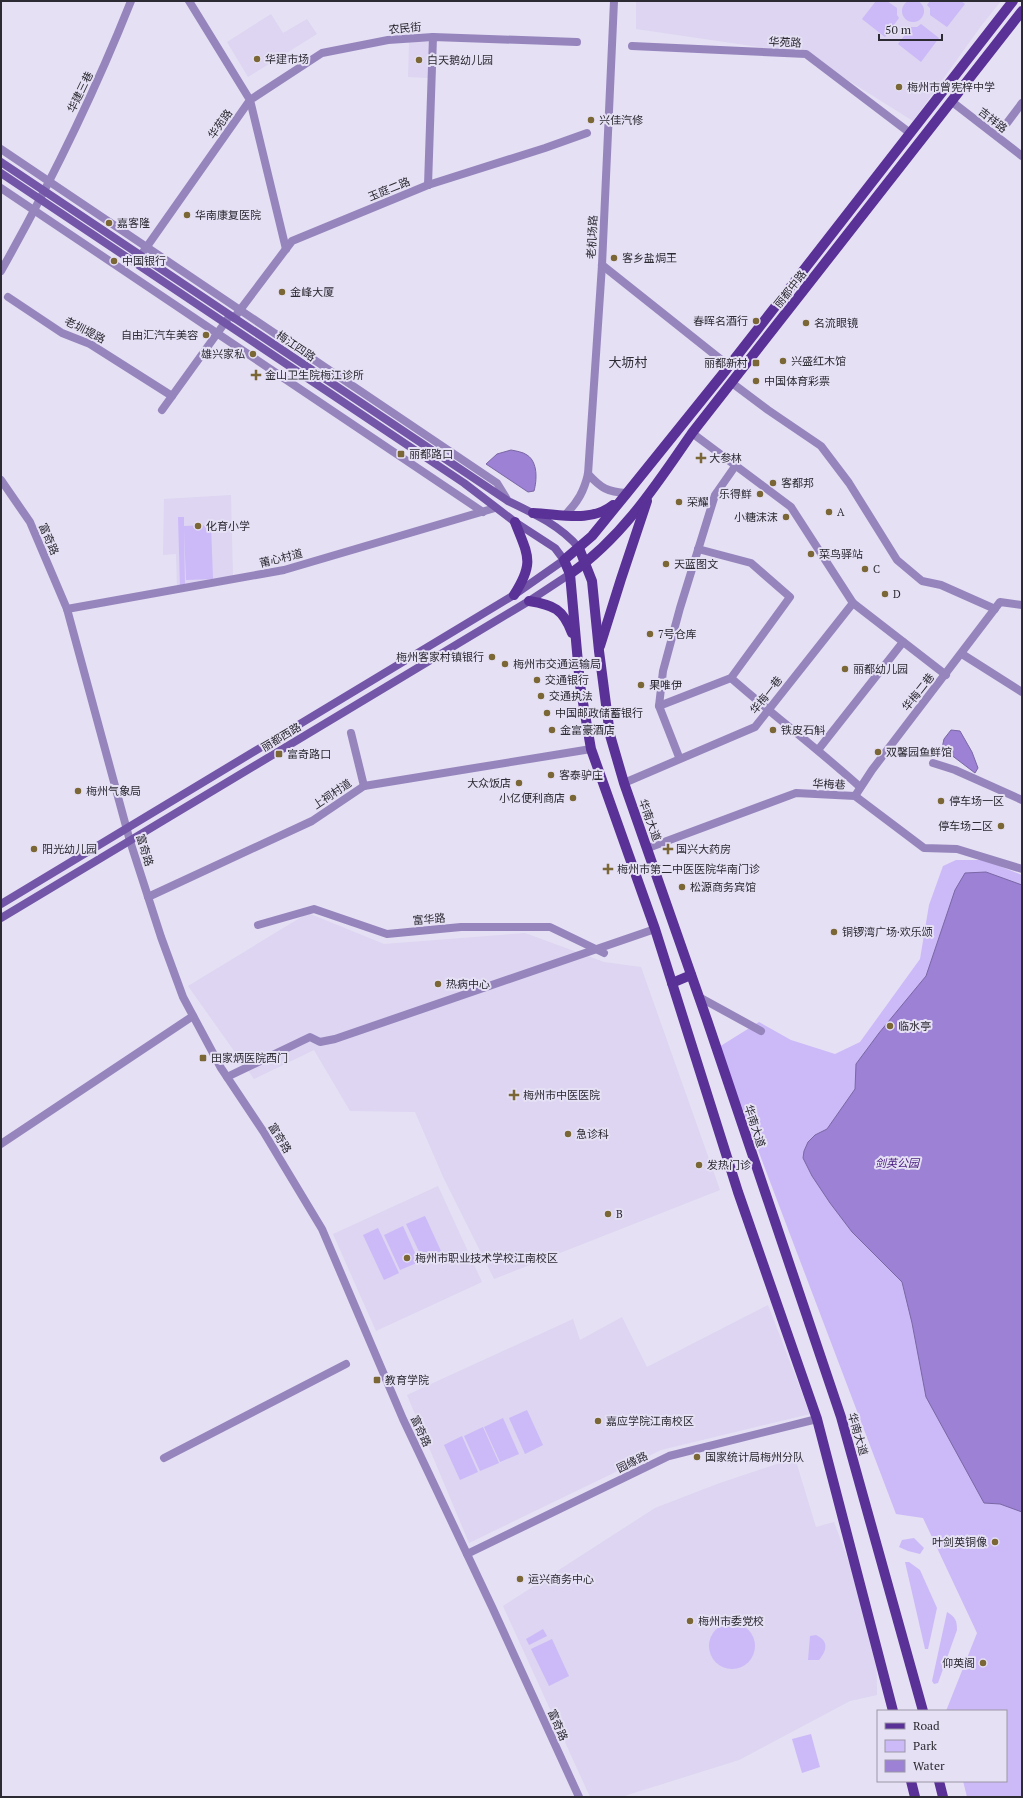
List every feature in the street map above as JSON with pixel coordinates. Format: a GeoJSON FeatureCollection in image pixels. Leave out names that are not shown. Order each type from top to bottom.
{"type":"FeatureCollection","features":[{"type":"Feature","properties":{"kind":"main road","name":"丽都中路"},"geometry":{"type":"LineString","coordinates":[[564,560],[592,536],[627,494],[729,366],[1013,1]]}},
{"type":"Feature","properties":{"kind":"main road","name":"丽都中路"},"geometry":{"type":"LineString","coordinates":[[570,574],[598,553],[649,497],[692,433],[1022,11]]}},
{"type":"Feature","properties":{"kind":"main road","name":"梅江四路"},"geometry":{"type":"LineString","coordinates":[[1,162],[508,501],[533,513],[570,538],[579,548]]}},
{"type":"Feature","properties":{"kind":"main road","name":"梅江四路"},"geometry":{"type":"LineString","coordinates":[[1,173],[457,479],[495,508],[555,548],[564,560]]}},
{"type":"Feature","properties":{"kind":"main road"},"geometry":{"type":"LineString","coordinates":[[533,513],[584,517],[598,514],[609,508],[627,494]]}},
{"type":"Feature","properties":{"kind":"main road"},"geometry":{"type":"LineString","coordinates":[[599,651],[621,578],[649,497]]}},
{"type":"Feature","properties":{"kind":"main road"},"geometry":{"type":"LineString","coordinates":[[514,595],[524,579],[528,569],[526,550],[515,522]]}},
{"type":"Feature","properties":{"kind":"main road","name":"华南大道"},"geometry":{"type":"LineString","coordinates":[[579,548],[592,581],[610,735],[624,783],[699,997],[841,1417],[923,1710]]}},
{"type":"Feature","properties":{"kind":"main road"},"geometry":{"type":"LineString","coordinates":[[564,560],[570,574],[580,685],[591,749],[655,929],[738,1192],[817,1419],[893,1710]]}},
{"type":"Feature","properties":{"kind":"main road","name":"丽都西路"},"geometry":{"type":"LineString","coordinates":[[1,904],[514,595],[564,560]]}},
{"type":"Feature","properties":{"kind":"main road","name":"丽都西路"},"geometry":{"type":"LineString","coordinates":[[1,918],[529,601],[570,574]]}},
{"type":"Feature","properties":{"kind":"main road"},"geometry":{"type":"LineString","coordinates":[[529,601],[554,606],[564,616],[576,644]]}},
{"type":"Feature","properties":{"kind":"main road"},"geometry":{"type":"LineString","coordinates":[[672,983],[691,975]]}},
{"type":"Feature","properties":{"kind":"main road"},"geometry":{"type":"LineString","coordinates":[[911,1782],[915,1797]]}},
{"type":"Feature","properties":{"kind":"main road"},"geometry":{"type":"LineString","coordinates":[[939,1782],[943,1797]]}},
{"type":"Feature","properties":{"kind":"street","name":"华建三巷"},"geometry":{"type":"LineString","coordinates":[[1,271],[45,191],[110,54],[131,1]]}},
{"type":"Feature","properties":{"kind":"street"},"geometry":{"type":"LineString","coordinates":[[189,1],[250,100],[286,249]]}},
{"type":"Feature","properties":{"kind":"street","name":"老机场路"},"geometry":{"type":"LineString","coordinates":[[565,515],[581,497],[588,474],[602,265],[614,1]]}},
{"type":"Feature","properties":{"kind":"street"},"geometry":{"type":"LineString","coordinates":[[428,185],[433,37]]}},
{"type":"Feature","properties":{"kind":"street","name":"农民街"},"geometry":{"type":"LineString","coordinates":[[250,100],[322,53],[388,40],[433,37],[577,42]]}},
{"type":"Feature","properties":{"kind":"street","name":"华苑路"},"geometry":{"type":"LineString","coordinates":[[632,46],[806,54],[910,133]]}},
{"type":"Feature","properties":{"kind":"street","name":"华苑路"},"geometry":{"type":"LineString","coordinates":[[141,255],[250,100]]}},
{"type":"Feature","properties":{"kind":"street","name":"吉祥路"},"geometry":{"type":"LineString","coordinates":[[951,101],[1022,156]]}},
{"type":"Feature","properties":{"kind":"street"},"geometry":{"type":"LineString","coordinates":[[1007,123],[1022,103]]}},
{"type":"Feature","properties":{"kind":"street","name":"玉庭二路"},"geometry":{"type":"LineString","coordinates":[[162,410],[232,316],[292,241],[428,185],[545,148],[587,133]]}},
{"type":"Feature","properties":{"kind":"street"},"geometry":{"type":"LineString","coordinates":[[1,149],[497,483],[508,501]]}},
{"type":"Feature","properties":{"kind":"street"},"geometry":{"type":"LineString","coordinates":[[1,188],[484,512]]}},
{"type":"Feature","properties":{"kind":"street"},"geometry":{"type":"LineString","coordinates":[[602,265],[729,366]]}},
{"type":"Feature","properties":{"kind":"street","name":"老圳堤路"},"geometry":{"type":"LineString","coordinates":[[8,297],[62,333],[90,344],[172,396]]}},
{"type":"Feature","properties":{"kind":"street"},"geometry":{"type":"LineString","coordinates":[[732,383],[768,410],[821,446],[849,483],[897,560],[922,581],[940,585],[997,605],[1022,605]]}},
{"type":"Feature","properties":{"kind":"street"},"geometry":{"type":"LineString","coordinates":[[692,433],[792,507],[853,603],[946,675]]}},
{"type":"Feature","properties":{"kind":"street"},"geometry":{"type":"LineString","coordinates":[[678,757],[659,706],[663,671],[680,608],[714,495],[736,465]]}},
{"type":"Feature","properties":{"kind":"street"},"geometry":{"type":"LineString","coordinates":[[588,474],[597,484],[609,491],[627,494]]}},
{"type":"Feature","properties":{"kind":"street","name":"富奇路"},"geometry":{"type":"LineString","coordinates":[[1,480],[30,522],[67,609],[130,841],[183,997],[227,1077],[263,1131],[322,1229],[403,1419],[579,1797]]}},
{"type":"Feature","properties":{"kind":"street","name":"莆心村道"},"geometry":{"type":"LineString","coordinates":[[67,609],[284,570],[495,508]]}},
{"type":"Feature","properties":{"kind":"street"},"geometry":{"type":"LineString","coordinates":[[659,706],[731,678],[790,596],[751,563],[698,548]]}},
{"type":"Feature","properties":{"kind":"street","name":"华梅一巷"},"geometry":{"type":"LineString","coordinates":[[624,783],[755,727],[853,603]]}},
{"type":"Feature","properties":{"kind":"street","name":"华梅二巷"},"geometry":{"type":"LineString","coordinates":[[855,796],[860,787],[962,654],[997,605]]}},
{"type":"Feature","properties":{"kind":"street"},"geometry":{"type":"LineString","coordinates":[[818,750],[903,642]]}},
{"type":"Feature","properties":{"kind":"street"},"geometry":{"type":"LineString","coordinates":[[962,654],[1022,692]]}},
{"type":"Feature","properties":{"kind":"street"},"geometry":{"type":"LineString","coordinates":[[731,678],[767,710],[818,750],[860,787]]}},
{"type":"Feature","properties":{"kind":"street"},"geometry":{"type":"LineString","coordinates":[[351,733],[364,786]]}},
{"type":"Feature","properties":{"kind":"street","name":"上祠村道"},"geometry":{"type":"LineString","coordinates":[[148,897],[312,821],[364,786],[591,749]]}},
{"type":"Feature","properties":{"kind":"street"},"geometry":{"type":"LineString","coordinates":[[934,763],[955,770],[1022,800]]}},
{"type":"Feature","properties":{"kind":"street","name":"华梅巷"},"geometry":{"type":"LineString","coordinates":[[648,848],[796,793],[855,796],[924,848],[957,849],[1022,869]]}},
{"type":"Feature","properties":{"kind":"street","name":"富华路"},"geometry":{"type":"LineString","coordinates":[[258,925],[314,909],[387,934],[461,927],[550,927],[604,953]]}},
{"type":"Feature","properties":{"kind":"street"},"geometry":{"type":"LineString","coordinates":[[227,1077],[310,1037],[320,1042],[335,1039],[655,929]]}},
{"type":"Feature","properties":{"kind":"street"},"geometry":{"type":"LineString","coordinates":[[699,997],[762,1031]]}},
{"type":"Feature","properties":{"kind":"street"},"geometry":{"type":"LineString","coordinates":[[1,1144],[193,1016]]}},
{"type":"Feature","properties":{"kind":"street"},"geometry":{"type":"LineString","coordinates":[[164,1458],[346,1364]]}},
{"type":"Feature","properties":{"kind":"street","name":"园缘路"},"geometry":{"type":"LineString","coordinates":[[467,1554],[669,1456],[817,1419]]}},
{"type":"Feature","properties":{"kind":"shaded area","name":"梅州市曾宪梓中学"},"geometry":{"type":"Polygon","coordinates":[[[636,1],[1001,1],[981,26],[913,121],[806,54],[636,29],[636,1]]]}},
{"type":"Feature","properties":{"kind":"shaded area","name":"华建市场"},"geometry":{"type":"Polygon","coordinates":[[[271,14],[283,33],[307,19],[317,34],[248,77],[227,42],[271,14]]]}},
{"type":"Feature","properties":{"kind":"shaded area","name":"白天鹅幼儿园"},"geometry":{"type":"Polygon","coordinates":[[[409,41],[430,42],[428,78],[408,77],[409,41]]]}},
{"type":"Feature","properties":{"kind":"shaded area","name":"化育小学"},"geometry":{"type":"Polygon","coordinates":[[[231,495],[233,579],[177,589],[176,554],[163,555],[164,499],[231,495]]]}},
{"type":"Feature","properties":{"kind":"shaded area","name":"梅州市中医医院"},"geometry":{"type":"Polygon","coordinates":[[[308,913],[384,944],[525,933],[604,962],[641,967],[720,1190],[494,1279],[444,1179],[415,1112],[350,1111],[314,1050],[254,1079],[188,986],[308,913]]]}},
{"type":"Feature","properties":{"kind":"shaded area","name":"梅州市职业技术学校江南校区"},"geometry":{"type":"Polygon","coordinates":[[[438,1186],[482,1282],[376,1331],[333,1234],[438,1186]]]}},
{"type":"Feature","properties":{"kind":"shaded area","name":"嘉应学院江南校区"},"geometry":{"type":"Polygon","coordinates":[[[768,1305],[810,1414],[661,1450],[469,1543],[407,1395],[573,1319],[580,1340],[622,1317],[647,1367],[768,1305]]]}},
{"type":"Feature","properties":{"kind":"shaded area","name":"梅州市委党校"},"geometry":{"type":"Polygon","coordinates":[[[795,1458],[816,1527],[834,1522],[876,1636],[877,1695],[850,1701],[739,1760],[621,1797],[590,1797],[503,1606],[655,1508],[717,1484],[795,1458]]]}},
{"type":"Feature","properties":{"kind":"green space"},"geometry":{"type":"Polygon","coordinates":[[[913,0],[921,3],[924,11],[921,19],[913,22],[905,19],[902,11],[905,3],[913,0]]]}},
{"type":"Feature","properties":{"kind":"green space"},"geometry":{"type":"Polygon","coordinates":[[[876,1],[887,1],[897,8],[897,15],[899,18],[885,37],[862,19],[876,1]]]}},
{"type":"Feature","properties":{"kind":"green space"},"geometry":{"type":"Polygon","coordinates":[[[930,1],[961,1],[965,4],[947,27],[930,15],[930,8],[927,5],[930,1]]]}},
{"type":"Feature","properties":{"kind":"green space"},"geometry":{"type":"Polygon","coordinates":[[[921,24],[939,38],[921,62],[898,44],[911,27],[917,27],[921,24]]]}},
{"type":"Feature","properties":{"kind":"green space"},"geometry":{"type":"Polygon","coordinates":[[[178,517],[184,517],[184,526],[211,525],[213,579],[186,580],[184,529],[185,587],[180,587],[178,517]]]}},
{"type":"Feature","properties":{"kind":"green space","name":"剑英公园"},"geometry":{"type":"Polygon","coordinates":[[[956,860],[985,860],[1022,875],[1022,1797],[967,1797],[963,1782],[1007,1782],[1007,1710],[946,1710],[977,1633],[923,1518],[896,1514],[719,1047],[759,1022],[791,1040],[835,1054],[860,1042],[920,959],[929,905],[943,866],[956,860]]]}},
{"type":"Feature","properties":{"kind":"green space"},"geometry":{"type":"Polygon","coordinates":[[[425,1216],[441,1251],[423,1260],[406,1224],[425,1216]]]}},
{"type":"Feature","properties":{"kind":"green space"},"geometry":{"type":"Polygon","coordinates":[[[403,1226],[419,1262],[400,1270],[384,1235],[403,1226]]]}},
{"type":"Feature","properties":{"kind":"green space"},"geometry":{"type":"Polygon","coordinates":[[[378,1228],[399,1273],[384,1280],[363,1235],[378,1228]]]}},
{"type":"Feature","properties":{"kind":"green space"},"geometry":{"type":"Polygon","coordinates":[[[527,1410],[543,1445],[525,1454],[509,1418],[527,1410]]]}},
{"type":"Feature","properties":{"kind":"green space"},"geometry":{"type":"Polygon","coordinates":[[[503,1418],[519,1454],[500,1462],[484,1427],[503,1418]]]}},
{"type":"Feature","properties":{"kind":"green space"},"geometry":{"type":"Polygon","coordinates":[[[483,1427],[499,1463],[480,1471],[464,1436],[483,1427]]]}},
{"type":"Feature","properties":{"kind":"green space"},"geometry":{"type":"Polygon","coordinates":[[[462,1436],[478,1472],[460,1480],[444,1445],[462,1436]]]}},
{"type":"Feature","properties":{"kind":"green space"},"geometry":{"type":"Polygon","coordinates":[[[914,1538],[924,1548],[920,1554],[899,1547],[902,1540],[914,1538]]]}},
{"type":"Feature","properties":{"kind":"green space"},"geometry":{"type":"Polygon","coordinates":[[[905,1562],[909,1562],[920,1570],[937,1608],[928,1649],[925,1649],[905,1562]]]}},
{"type":"Feature","properties":{"kind":"green space"},"geometry":{"type":"Polygon","coordinates":[[[947,1612],[955,1619],[957,1630],[938,1683],[934,1684],[932,1681],[947,1612]]]}},
{"type":"Feature","properties":{"kind":"green space"},"geometry":{"type":"Polygon","coordinates":[[[732,1623],[745,1627],[751,1633],[755,1646],[751,1659],[745,1665],[732,1669],[719,1665],[713,1659],[709,1646],[713,1633],[719,1627],[732,1623]]]}},
{"type":"Feature","properties":{"kind":"green space"},"geometry":{"type":"Polygon","coordinates":[[[543,1629],[547,1636],[529,1645],[526,1639],[543,1629]]]}},
{"type":"Feature","properties":{"kind":"green space"},"geometry":{"type":"Polygon","coordinates":[[[816,1635],[825,1643],[824,1653],[819,1660],[808,1660],[810,1636],[816,1635]]]}},
{"type":"Feature","properties":{"kind":"green space"},"geometry":{"type":"Polygon","coordinates":[[[552,1639],[569,1676],[549,1686],[531,1649],[552,1639]]]}},
{"type":"Feature","properties":{"kind":"green space"},"geometry":{"type":"Polygon","coordinates":[[[811,1734],[820,1767],[802,1773],[792,1739],[811,1734]]]}},
{"type":"Feature","properties":{"kind":"water"},"geometry":{"type":"Polygon","coordinates":[[[511,450],[525,454],[531,458],[536,472],[534,491],[528,492],[486,464],[497,454],[511,450]]]}},
{"type":"Feature","properties":{"kind":"water"},"geometry":{"type":"Polygon","coordinates":[[[951,730],[960,731],[972,752],[978,768],[975,773],[942,748],[944,739],[951,730]]]}},
{"type":"Feature","properties":{"kind":"water"},"geometry":{"type":"Polygon","coordinates":[[[986,872],[1022,885],[1022,1512],[1000,1504],[984,1503],[926,1397],[912,1323],[902,1282],[852,1232],[812,1176],[803,1158],[808,1142],[815,1135],[827,1129],[855,1089],[856,1064],[879,1033],[926,976],[955,890],[965,873],[986,872]]]}},
{"type":"Feature","properties":{"kind":"place","name":"华建市场"},"geometry":{"type":"Point","coordinates":[257,59]}},
{"type":"Feature","properties":{"kind":"place","name":"白天鹅幼儿园"},"geometry":{"type":"Point","coordinates":[419,60]}},
{"type":"Feature","properties":{"kind":"place","name":"梅州市曾宪梓中学"},"geometry":{"type":"Point","coordinates":[899,87]}},
{"type":"Feature","properties":{"kind":"place","name":"兴佳汽修"},"geometry":{"type":"Point","coordinates":[591,120]}},
{"type":"Feature","properties":{"kind":"place","name":"华南康复医院"},"geometry":{"type":"Point","coordinates":[187,215]}},
{"type":"Feature","properties":{"kind":"place","name":"嘉客隆"},"geometry":{"type":"Point","coordinates":[109,223]}},
{"type":"Feature","properties":{"kind":"place","name":"客乡盐焗王"},"geometry":{"type":"Point","coordinates":[614,258]}},
{"type":"Feature","properties":{"kind":"place","name":"中国银行"},"geometry":{"type":"Point","coordinates":[114,261]}},
{"type":"Feature","properties":{"kind":"place","name":"金峰大厦"},"geometry":{"type":"Point","coordinates":[282,292]}},
{"type":"Feature","properties":{"kind":"place","name":"春晖名酒行"},"geometry":{"type":"Point","coordinates":[756,321]}},
{"type":"Feature","properties":{"kind":"place","name":"名流眼镜"},"geometry":{"type":"Point","coordinates":[806,323]}},
{"type":"Feature","properties":{"kind":"place","name":"自由汇汽车美容"},"geometry":{"type":"Point","coordinates":[206,335]}},
{"type":"Feature","properties":{"kind":"place","name":"雄兴家私"},"geometry":{"type":"Point","coordinates":[253,354]}},
{"type":"Feature","properties":{"kind":"place","name":"兴盛红木馆"},"geometry":{"type":"Point","coordinates":[783,361]}},
{"type":"Feature","properties":{"kind":"place","name":"丽都新村"},"geometry":{"type":"Point","coordinates":[756,363]}},
{"type":"Feature","properties":{"kind":"place","name":"金山卫生院梅江诊所"},"geometry":{"type":"Point","coordinates":[256,375]}},
{"type":"Feature","properties":{"kind":"place","name":"中国体育彩票"},"geometry":{"type":"Point","coordinates":[756,381]}},
{"type":"Feature","properties":{"kind":"place","name":"丽都路口"},"geometry":{"type":"Point","coordinates":[401,454]}},
{"type":"Feature","properties":{"kind":"place","name":"大参林"},"geometry":{"type":"Point","coordinates":[701,458]}},
{"type":"Feature","properties":{"kind":"place","name":"客都邦"},"geometry":{"type":"Point","coordinates":[773,483]}},
{"type":"Feature","properties":{"kind":"place","name":"乐得鲜"},"geometry":{"type":"Point","coordinates":[760,494]}},
{"type":"Feature","properties":{"kind":"place","name":"荣耀"},"geometry":{"type":"Point","coordinates":[679,502]}},
{"type":"Feature","properties":{"kind":"place","name":"A"},"geometry":{"type":"Point","coordinates":[829,512]}},
{"type":"Feature","properties":{"kind":"place","name":"小糖沫沫"},"geometry":{"type":"Point","coordinates":[786,517]}},
{"type":"Feature","properties":{"kind":"place","name":"化育小学"},"geometry":{"type":"Point","coordinates":[198,526]}},
{"type":"Feature","properties":{"kind":"place","name":"菜鸟驿站"},"geometry":{"type":"Point","coordinates":[811,554]}},
{"type":"Feature","properties":{"kind":"place","name":"天蓝图文"},"geometry":{"type":"Point","coordinates":[666,564]}},
{"type":"Feature","properties":{"kind":"place","name":"C"},"geometry":{"type":"Point","coordinates":[865,569]}},
{"type":"Feature","properties":{"kind":"place","name":"D"},"geometry":{"type":"Point","coordinates":[885,594]}},
{"type":"Feature","properties":{"kind":"place","name":"7号仓库"},"geometry":{"type":"Point","coordinates":[650,634]}},
{"type":"Feature","properties":{"kind":"place","name":"梅州客家村镇银行"},"geometry":{"type":"Point","coordinates":[492,657]}},
{"type":"Feature","properties":{"kind":"place","name":"梅州市交通运输局"},"geometry":{"type":"Point","coordinates":[505,664]}},
{"type":"Feature","properties":{"kind":"place","name":"丽都幼儿园"},"geometry":{"type":"Point","coordinates":[845,669]}},
{"type":"Feature","properties":{"kind":"place","name":"交通银行"},"geometry":{"type":"Point","coordinates":[537,680]}},
{"type":"Feature","properties":{"kind":"place","name":"果唯伊"},"geometry":{"type":"Point","coordinates":[641,685]}},
{"type":"Feature","properties":{"kind":"place","name":"交通执法"},"geometry":{"type":"Point","coordinates":[541,696]}},
{"type":"Feature","properties":{"kind":"place","name":"中国邮政储蓄银行"},"geometry":{"type":"Point","coordinates":[547,713]}},
{"type":"Feature","properties":{"kind":"place","name":"金富豪酒店"},"geometry":{"type":"Point","coordinates":[552,730]}},
{"type":"Feature","properties":{"kind":"place","name":"铁皮石斛"},"geometry":{"type":"Point","coordinates":[773,730]}},
{"type":"Feature","properties":{"kind":"place","name":"双馨园鱼鲜馆"},"geometry":{"type":"Point","coordinates":[878,752]}},
{"type":"Feature","properties":{"kind":"place","name":"富奇路口"},"geometry":{"type":"Point","coordinates":[279,754]}},
{"type":"Feature","properties":{"kind":"place","name":"客泰驴庄"},"geometry":{"type":"Point","coordinates":[551,775]}},
{"type":"Feature","properties":{"kind":"place","name":"大众饭店"},"geometry":{"type":"Point","coordinates":[519,783]}},
{"type":"Feature","properties":{"kind":"place","name":"梅州气象局"},"geometry":{"type":"Point","coordinates":[78,791]}},
{"type":"Feature","properties":{"kind":"place","name":"小亿便利商店"},"geometry":{"type":"Point","coordinates":[573,798]}},
{"type":"Feature","properties":{"kind":"place","name":"停车场一区"},"geometry":{"type":"Point","coordinates":[941,801]}},
{"type":"Feature","properties":{"kind":"place","name":"停车场二区"},"geometry":{"type":"Point","coordinates":[1001,826]}},
{"type":"Feature","properties":{"kind":"place","name":"阳光幼儿园"},"geometry":{"type":"Point","coordinates":[34,849]}},
{"type":"Feature","properties":{"kind":"place","name":"国兴大药房"},"geometry":{"type":"Point","coordinates":[668,849]}},
{"type":"Feature","properties":{"kind":"place","name":"梅州市第二中医医院华南门诊"},"geometry":{"type":"Point","coordinates":[608,869]}},
{"type":"Feature","properties":{"kind":"place","name":"松源商务宾馆"},"geometry":{"type":"Point","coordinates":[682,887]}},
{"type":"Feature","properties":{"kind":"place","name":"铜锣湾广场·欢乐颂"},"geometry":{"type":"Point","coordinates":[834,932]}},
{"type":"Feature","properties":{"kind":"place","name":"热病中心"},"geometry":{"type":"Point","coordinates":[438,984]}},
{"type":"Feature","properties":{"kind":"place","name":"临水亭"},"geometry":{"type":"Point","coordinates":[890,1026]}},
{"type":"Feature","properties":{"kind":"place","name":"田家炳医院西门"},"geometry":{"type":"Point","coordinates":[203,1058]}},
{"type":"Feature","properties":{"kind":"place","name":"梅州市中医医院"},"geometry":{"type":"Point","coordinates":[514,1095]}},
{"type":"Feature","properties":{"kind":"place","name":"急诊科"},"geometry":{"type":"Point","coordinates":[568,1134]}},
{"type":"Feature","properties":{"kind":"place","name":"发热门诊"},"geometry":{"type":"Point","coordinates":[699,1165]}},
{"type":"Feature","properties":{"kind":"place","name":"B"},"geometry":{"type":"Point","coordinates":[608,1214]}},
{"type":"Feature","properties":{"kind":"place","name":"梅州市职业技术学校江南校区"},"geometry":{"type":"Point","coordinates":[407,1258]}},
{"type":"Feature","properties":{"kind":"place","name":"教育学院"},"geometry":{"type":"Point","coordinates":[377,1380]}},
{"type":"Feature","properties":{"kind":"place","name":"嘉应学院江南校区"},"geometry":{"type":"Point","coordinates":[598,1421]}},
{"type":"Feature","properties":{"kind":"place","name":"国家统计局梅州分队"},"geometry":{"type":"Point","coordinates":[697,1457]}},
{"type":"Feature","properties":{"kind":"place","name":"叶剑英铜像"},"geometry":{"type":"Point","coordinates":[995,1542]}},
{"type":"Feature","properties":{"kind":"place","name":"运兴商务中心"},"geometry":{"type":"Point","coordinates":[520,1579]}},
{"type":"Feature","properties":{"kind":"place","name":"梅州市委党校"},"geometry":{"type":"Point","coordinates":[690,1621]}},
{"type":"Feature","properties":{"kind":"place","name":"仰英阁"},"geometry":{"type":"Point","coordinates":[983,1663]}},
{"type":"Feature","properties":{"kind":"district","name":"大坜村"},"geometry":{"type":"Point","coordinates":[628,362]}}]}
